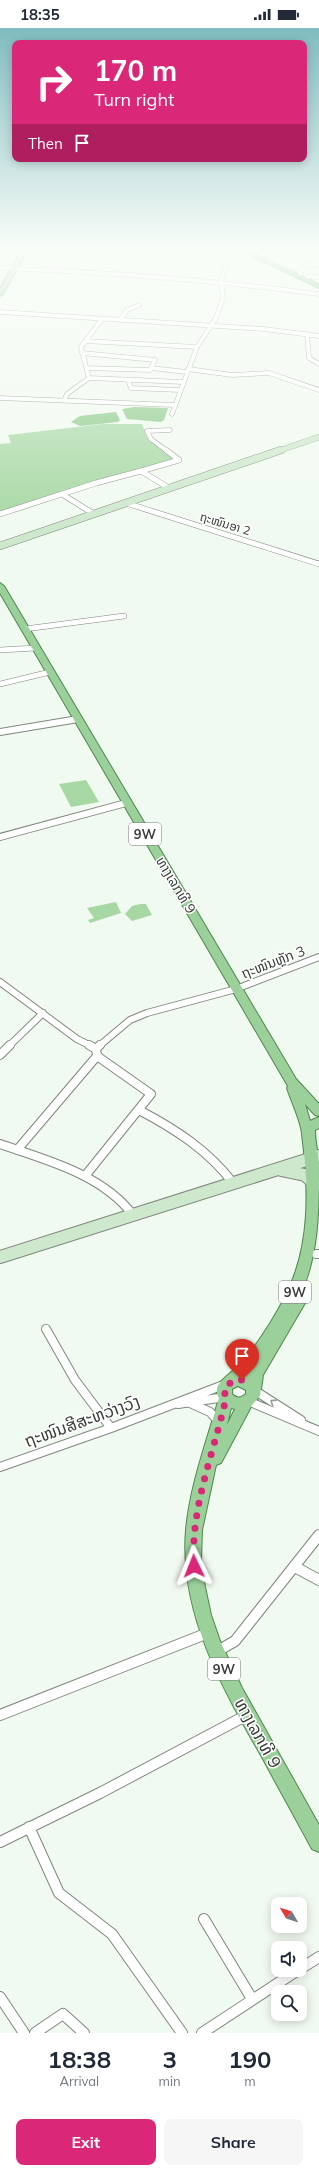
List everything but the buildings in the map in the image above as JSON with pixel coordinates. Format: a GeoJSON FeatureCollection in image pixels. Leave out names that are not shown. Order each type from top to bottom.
{"type":"FeatureCollection","features":[{"type":"Feature","properties":{"kind":"main road","name":"ທາງເລກທີ 9"},"geometry":{"type":"LineString","coordinates":[[0,586],[126,803],[170,873],[236,989],[291,1081],[319,1112]]}},
{"type":"Feature","properties":{"kind":"main road","name":"ທາງເລກທີ 9"},"geometry":{"type":"LineString","coordinates":[[291,1081],[316,1157],[315,1185],[318,1207],[309,1253],[295,1292],[255,1358],[228,1390],[197,1514],[193,1550],[196,1581],[208,1633],[216,1652],[247,1715],[319,1843]]}},
{"type":"Feature","properties":{"kind":"main road"},"geometry":{"type":"LineString","coordinates":[[308,1135],[311,1126],[319,1122]]}},
{"type":"Feature","properties":{"kind":"main road","name":"ທາງເລກທີ 9"},"geometry":{"type":"LineString","coordinates":[[308,1135],[311,1141],[319,1146]]}},
{"type":"Feature","properties":{"kind":"main road","name":"ທາງເລກທີ 9"},"geometry":{"type":"LineString","coordinates":[[206,1478],[250,1395],[256,1375],[302,1294],[318,1250]]}},
{"type":"Feature","properties":{"kind":"main road"},"geometry":{"type":"LineString","coordinates":[[247,1382],[250,1395],[237,1404],[228,1390],[247,1382]]}},
{"type":"Feature","properties":{"kind":"street"},"geometry":{"type":"LineString","coordinates":[[84,343],[81,347],[89,378]]}},
{"type":"Feature","properties":{"kind":"street"},"geometry":{"type":"LineString","coordinates":[[114,343],[197,347]]}},
{"type":"Feature","properties":{"kind":"street"},"geometry":{"type":"LineString","coordinates":[[172,414],[174,405],[200,343]]}},
{"type":"Feature","properties":{"kind":"street"},"geometry":{"type":"LineString","coordinates":[[308,343],[309,358],[319,364]]}},
{"type":"Feature","properties":{"kind":"street"},"geometry":{"type":"LineString","coordinates":[[82,353],[155,360],[151,368]]}},
{"type":"Feature","properties":{"kind":"street"},"geometry":{"type":"LineString","coordinates":[[119,365],[125,356]]}},
{"type":"Feature","properties":{"kind":"street"},"geometry":{"type":"LineString","coordinates":[[87,368],[119,365],[232,375],[270,373],[319,390]]}},
{"type":"Feature","properties":{"kind":"street"},"geometry":{"type":"LineString","coordinates":[[64,401],[67,394],[89,378],[183,382]]}},
{"type":"Feature","properties":{"kind":"street"},"geometry":{"type":"LineString","coordinates":[[128,380],[131,388],[180,390]]}},
{"type":"Feature","properties":{"kind":"street"},"geometry":{"type":"LineString","coordinates":[[0,398],[174,405]]}},
{"type":"Feature","properties":{"kind":"street"},"geometry":{"type":"LineString","coordinates":[[0,514],[96,483],[179,460],[151,439],[147,431],[170,430]]}},
{"type":"Feature","properties":{"kind":"street"},"geometry":{"type":"LineString","coordinates":[[0,546],[319,436]]}},
{"type":"Feature","properties":{"kind":"street"},"geometry":{"type":"LineString","coordinates":[[141,471],[169,488]]}},
{"type":"Feature","properties":{"kind":"street"},"geometry":{"type":"LineString","coordinates":[[65,496],[94,514]]}},
{"type":"Feature","properties":{"kind":"street","name":"ຖະໜົນອາ 2"},"geometry":{"type":"LineString","coordinates":[[126,503],[319,564]]}},
{"type":"Feature","properties":{"kind":"street"},"geometry":{"type":"LineString","coordinates":[[25,630],[124,616]]}},
{"type":"Feature","properties":{"kind":"street"},"geometry":{"type":"LineString","coordinates":[[0,650],[36,648]]}},
{"type":"Feature","properties":{"kind":"street"},"geometry":{"type":"LineString","coordinates":[[0,684],[50,672]]}},
{"type":"Feature","properties":{"kind":"street"},"geometry":{"type":"LineString","coordinates":[[0,732],[78,719]]}},
{"type":"Feature","properties":{"kind":"street"},"geometry":{"type":"LineString","coordinates":[[0,837],[126,803]]}},
{"type":"Feature","properties":{"kind":"street","name":"ຖະໜົນຫຼັກ 3"},"geometry":{"type":"LineString","coordinates":[[18,1150],[97,1052],[116,1030],[130,1020],[236,989],[319,957]]}},
{"type":"Feature","properties":{"kind":"street"},"geometry":{"type":"LineString","coordinates":[[2,986],[43,1013],[97,1052],[151,1094],[85,1176]]}},
{"type":"Feature","properties":{"kind":"street"},"geometry":{"type":"LineString","coordinates":[[0,1055],[43,1013]]}},
{"type":"Feature","properties":{"kind":"street"},"geometry":{"type":"LineString","coordinates":[[139,1110],[165,1123],[207,1152],[223,1169],[233,1184]]}},
{"type":"Feature","properties":{"kind":"street"},"geometry":{"type":"LineString","coordinates":[[0,1144],[85,1176],[120,1198],[128,1206],[133,1215]]}},
{"type":"Feature","properties":{"kind":"street"},"geometry":{"type":"LineString","coordinates":[[0,1257],[316,1157]]}},
{"type":"Feature","properties":{"kind":"street"},"geometry":{"type":"LineString","coordinates":[[275,1170],[304,1174],[312,1179],[315,1185]]}},
{"type":"Feature","properties":{"kind":"street"},"geometry":{"type":"LineString","coordinates":[[46,1329],[75,1380],[111,1428]]}},
{"type":"Feature","properties":{"kind":"street"},"geometry":{"type":"LineString","coordinates":[[174,1404],[188,1403],[228,1390]]}},
{"type":"Feature","properties":{"kind":"street","name":"ຖະໜົນສີສະຫວ່າງວົງ"},"geometry":{"type":"LineString","coordinates":[[0,1467],[174,1404],[228,1390]]}},
{"type":"Feature","properties":{"kind":"street"},"geometry":{"type":"LineString","coordinates":[[250,1395],[318,1430]]}},
{"type":"Feature","properties":{"kind":"street"},"geometry":{"type":"LineString","coordinates":[[250,1395],[318,1430]]}},
{"type":"Feature","properties":{"kind":"street"},"geometry":{"type":"LineString","coordinates":[[188,1403],[209,1411],[216,1416],[220,1424]]}},
{"type":"Feature","properties":{"kind":"street"},"geometry":{"type":"LineString","coordinates":[[216,1652],[235,1641],[319,1535]]}},
{"type":"Feature","properties":{"kind":"street"},"geometry":{"type":"LineString","coordinates":[[295,1567],[319,1580]]}},
{"type":"Feature","properties":{"kind":"street"},"geometry":{"type":"LineString","coordinates":[[0,1715],[208,1633]]}},
{"type":"Feature","properties":{"kind":"street"},"geometry":{"type":"LineString","coordinates":[[0,1842],[100,1793],[247,1715]]}},
{"type":"Feature","properties":{"kind":"street"},"geometry":{"type":"LineString","coordinates":[[29,1827],[59,1893],[112,1934],[182,2033]]}},
{"type":"Feature","properties":{"kind":"street"},"geometry":{"type":"LineString","coordinates":[[204,1919],[252,1999]]}},
{"type":"Feature","properties":{"kind":"street"},"geometry":{"type":"LineString","coordinates":[[307,1964],[319,1957]]}},
{"type":"Feature","properties":{"kind":"street"},"geometry":{"type":"LineString","coordinates":[[202,2033],[286,1977]]}},
{"type":"Feature","properties":{"kind":"street"},"geometry":{"type":"LineString","coordinates":[[0,1997],[24,2033]]}},
{"type":"Feature","properties":{"kind":"street"},"geometry":{"type":"LineString","coordinates":[[35,2033],[62,2014],[84,2033]]}},
{"type":"Feature","properties":{"kind":"shaded area"},"geometry":{"type":"Polygon","coordinates":[[[134,407],[168,408],[164,420],[161,422],[127,419],[122,409],[134,407]]]}},
{"type":"Feature","properties":{"kind":"shaded area"},"geometry":{"type":"Polygon","coordinates":[[[116,412],[120,420],[118,422],[80,426],[71,422],[80,416],[116,412]]]}},
{"type":"Feature","properties":{"kind":"shaded area"},"geometry":{"type":"Polygon","coordinates":[[[103,424],[142,424],[148,439],[173,459],[0,513],[0,444],[11,443],[8,435],[103,424]]]}},
{"type":"Feature","properties":{"kind":"shaded area"},"geometry":{"type":"Polygon","coordinates":[[[86,780],[99,802],[71,807],[59,784],[86,780]]]}},
{"type":"Feature","properties":{"kind":"shaded area"},"geometry":{"type":"Polygon","coordinates":[[[116,902],[121,913],[90,923],[88,920],[94,918],[87,908],[116,902]]]}},
{"type":"Feature","properties":{"kind":"shaded area"},"geometry":{"type":"Polygon","coordinates":[[[146,904],[152,915],[132,921],[125,914],[132,906],[146,904]]]}},
{"type":"Feature","properties":{"kind":"route"},"geometry":{"type":"LineString","coordinates":[[194,1566],[194,1531],[203,1487],[226,1398],[224,1394],[225,1386],[232,1381],[242,1380]]}}]}
